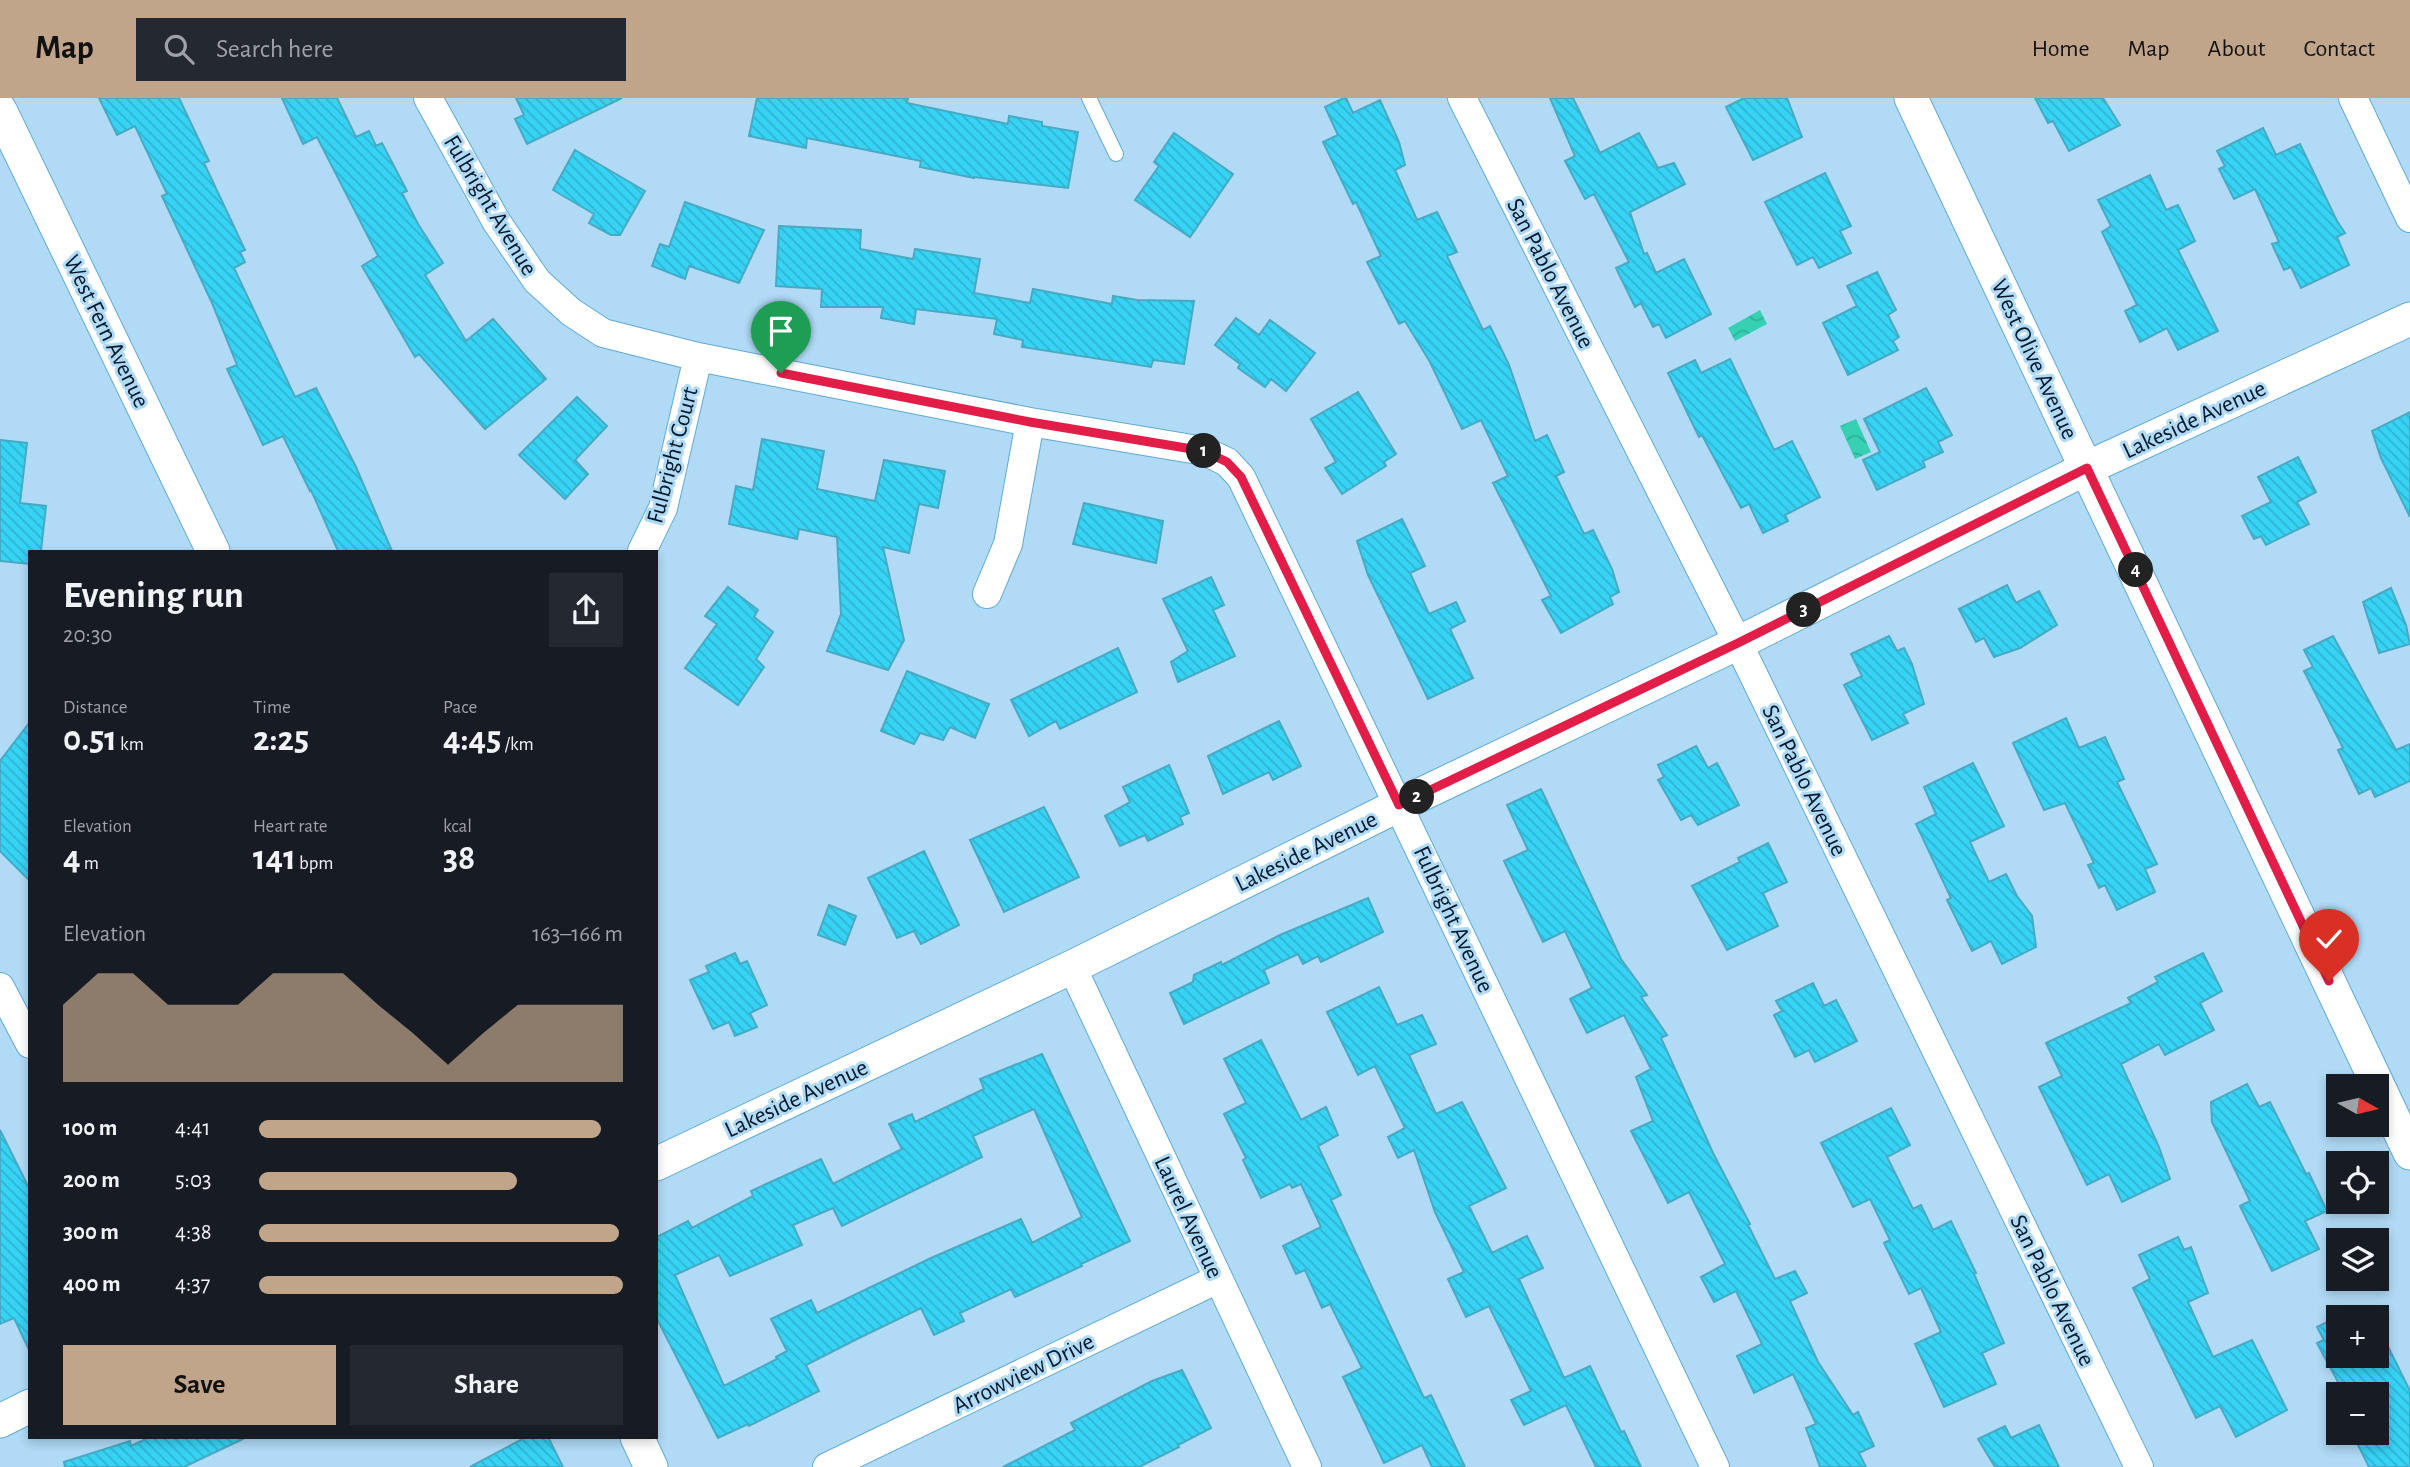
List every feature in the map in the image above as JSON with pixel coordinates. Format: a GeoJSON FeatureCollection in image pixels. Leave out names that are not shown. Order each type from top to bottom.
{"type":"FeatureCollection","features":[{"type":"Feature","properties":{"kind":"street","name":"Fulbright Avenue"},"geometry":{"type":"LineString","coordinates":[[428,98],[496,221],[537,281],[571,312],[603,333],[698,357],[1030,422],[1204,451],[1227,462],[1241,477],[1715,1467]]}},
{"type":"Feature","properties":{"kind":"street","name":"San Pablo Avenue"},"geometry":{"type":"LineString","coordinates":[[1462,98],[1738,643],[2139,1467]]}},
{"type":"Feature","properties":{"kind":"street","name":"West Olive Avenue"},"geometry":{"type":"LineString","coordinates":[[1911,98],[2410,1153]]}},
{"type":"Feature","properties":{"kind":"street"},"geometry":{"type":"LineString","coordinates":[[2353,98],[2410,218]]}},
{"type":"Feature","properties":{"kind":"street","name":"West Fern Avenue"},"geometry":{"type":"LineString","coordinates":[[0,110],[213,550]]}},
{"type":"Feature","properties":{"kind":"street","name":"Lakeside Avenue"},"geometry":{"type":"LineString","coordinates":[[658,1163],[1072,967],[1399,805],[1738,643],[2087,468],[2410,319]]}},
{"type":"Feature","properties":{"kind":"street","name":"Fulbright Court"},"geometry":{"type":"LineString","coordinates":[[642,550],[663,508],[698,357]]}},
{"type":"Feature","properties":{"kind":"street"},"geometry":{"type":"LineString","coordinates":[[987,594],[1009,544],[1030,422]]}},
{"type":"Feature","properties":{"kind":"street","name":"Laurel Avenue"},"geometry":{"type":"LineString","coordinates":[[1072,967],[1307,1467]]}},
{"type":"Feature","properties":{"kind":"street"},"geometry":{"type":"LineString","coordinates":[[0,987],[7,1017],[28,1042]]}},
{"type":"Feature","properties":{"kind":"street","name":"Arrowview Drive"},"geometry":{"type":"LineString","coordinates":[[827,1467],[1218,1279]]}},
{"type":"Feature","properties":{"kind":"street"},"geometry":{"type":"LineString","coordinates":[[0,1421],[28,1407]]}},
{"type":"Feature","properties":{"kind":"street"},"geometry":{"type":"LineString","coordinates":[[638,1439],[651,1467]]}},
{"type":"Feature","properties":{"kind":"lane"},"geometry":{"type":"LineString","coordinates":[[1089,98],[1116,154]]}},
{"type":"Feature","properties":{"kind":"water"},"geometry":{"type":"Polygon","coordinates":[[[1760,310],[1767,324],[1735,341],[1728,328],[1760,310]]]}},
{"type":"Feature","properties":{"kind":"water"},"geometry":{"type":"Polygon","coordinates":[[[1856,419],[1871,452],[1855,459],[1840,426],[1856,419]]]}},
{"type":"Feature","properties":{"kind":"building"},"geometry":{"type":"Polygon","coordinates":[[[99,98],[179,98],[209,161],[204,163],[245,250],[240,252],[245,262],[234,268],[295,397],[316,388],[356,467],[392,550],[338,550],[283,436],[263,445],[227,369],[237,365],[212,303],[162,196],[167,194],[135,126],[117,135],[99,98]]]}},
{"type":"Feature","properties":{"kind":"building"},"geometry":{"type":"Polygon","coordinates":[[[282,98],[337,98],[356,137],[369,131],[376,146],[382,143],[407,191],[402,193],[443,263],[425,275],[466,341],[493,319],[546,379],[485,429],[419,354],[415,357],[362,266],[378,256],[317,137],[303,144],[282,98]]]}},
{"type":"Feature","properties":{"kind":"building"},"geometry":{"type":"Polygon","coordinates":[[[516,98],[622,98],[527,144],[515,119],[524,115],[516,98]]]}},
{"type":"Feature","properties":{"kind":"building"},"geometry":{"type":"Polygon","coordinates":[[[757,98],[908,98],[907,103],[1008,124],[1009,116],[1042,122],[1042,126],[1078,132],[1068,188],[974,178],[920,167],[921,161],[807,138],[806,148],[749,136],[757,98]]]}},
{"type":"Feature","properties":{"kind":"building"},"geometry":{"type":"Polygon","coordinates":[[[1344,98],[1353,113],[1380,100],[1399,142],[1405,165],[1395,170],[1417,220],[1437,212],[1457,252],[1447,256],[1483,330],[1490,326],[1509,365],[1535,441],[1547,435],[1564,472],[1556,476],[1584,534],[1593,530],[1612,569],[1619,592],[1610,597],[1613,604],[1561,633],[1542,600],[1551,596],[1493,483],[1508,476],[1481,420],[1462,429],[1430,362],[1405,321],[1399,324],[1367,262],[1381,256],[1356,202],[1353,204],[1323,142],[1338,135],[1325,107],[1344,98]]]}},
{"type":"Feature","properties":{"kind":"building"},"geometry":{"type":"Polygon","coordinates":[[[1550,98],[1573,98],[1600,153],[1639,133],[1658,168],[1674,163],[1685,184],[1630,212],[1644,254],[1647,253],[1656,273],[1684,259],[1711,314],[1666,338],[1659,324],[1653,327],[1641,303],[1635,307],[1616,268],[1629,262],[1594,194],[1585,199],[1565,161],[1575,156],[1550,98]]]}},
{"type":"Feature","properties":{"kind":"building"},"geometry":{"type":"Polygon","coordinates":[[[1744,98],[1787,98],[1802,137],[1753,160],[1726,107],[1744,98]]]}},
{"type":"Feature","properties":{"kind":"building"},"geometry":{"type":"Polygon","coordinates":[[[2035,98],[2103,98],[2120,125],[2069,151],[2053,121],[2048,123],[2035,98]]]}},
{"type":"Feature","properties":{"kind":"building"},"geometry":{"type":"Polygon","coordinates":[[[2263,128],[2276,155],[2300,144],[2345,233],[2337,237],[2349,265],[2301,288],[2291,267],[2284,270],[2272,244],[2279,242],[2255,189],[2234,199],[2219,169],[2225,166],[2217,151],[2263,128]]]}},
{"type":"Feature","properties":{"kind":"building"},"geometry":{"type":"Polygon","coordinates":[[[1174,133],[1233,174],[1190,237],[1135,200],[1159,166],[1154,162],[1174,133]]]}},
{"type":"Feature","properties":{"kind":"building"},"geometry":{"type":"Polygon","coordinates":[[[575,150],[645,191],[620,235],[611,235],[589,223],[594,214],[553,190],[575,150]]]}},
{"type":"Feature","properties":{"kind":"building"},"geometry":{"type":"Polygon","coordinates":[[[1825,173],[1851,226],[1840,231],[1851,253],[1819,268],[1813,257],[1797,265],[1765,202],[1825,173]]]}},
{"type":"Feature","properties":{"kind":"building"},"geometry":{"type":"Polygon","coordinates":[[[2150,175],[2166,210],[2178,205],[2195,241],[2178,250],[2218,331],[2178,350],[2167,328],[2140,342],[2125,311],[2137,305],[2102,232],[2111,226],[2098,200],[2150,175]]]}},
{"type":"Feature","properties":{"kind":"building"},"geometry":{"type":"Polygon","coordinates":[[[685,202],[764,230],[739,283],[689,266],[685,279],[652,266],[660,244],[669,247],[685,202]]]}},
{"type":"Feature","properties":{"kind":"building"},"geometry":{"type":"Polygon","coordinates":[[[779,226],[861,230],[860,249],[913,259],[915,249],[980,259],[974,293],[1030,303],[1033,289],[1112,304],[1113,296],[1137,300],[1194,301],[1184,364],[1153,360],[1151,367],[1022,347],[1023,340],[994,334],[997,319],[916,309],[914,324],[881,318],[883,307],[821,307],[822,289],[776,286],[779,226]]]}},
{"type":"Feature","properties":{"kind":"building"},"geometry":{"type":"Polygon","coordinates":[[[1877,272],[1896,310],[1888,315],[1899,337],[1893,341],[1898,350],[1848,375],[1823,323],[1857,306],[1847,286],[1877,272]]]}},
{"type":"Feature","properties":{"kind":"building"},"geometry":{"type":"Polygon","coordinates":[[[1236,318],[1259,335],[1270,320],[1315,353],[1286,391],[1271,379],[1265,387],[1238,368],[1240,364],[1215,345],[1236,318]]]}},
{"type":"Feature","properties":{"kind":"building"},"geometry":{"type":"Polygon","coordinates":[[[1730,359],[1774,450],[1792,441],[1820,497],[1785,515],[1788,521],[1763,533],[1749,504],[1741,508],[1702,435],[1699,437],[1668,373],[1695,360],[1701,373],[1730,359]]]}},
{"type":"Feature","properties":{"kind":"building"},"geometry":{"type":"Polygon","coordinates":[[[1926,388],[1952,435],[1938,442],[1943,452],[1923,461],[1925,467],[1877,490],[1863,460],[1880,452],[1864,419],[1926,388]]]}},
{"type":"Feature","properties":{"kind":"building"},"geometry":{"type":"Polygon","coordinates":[[[1358,392],[1396,454],[1384,462],[1386,466],[1342,494],[1325,468],[1336,462],[1311,419],[1358,392]]]}},
{"type":"Feature","properties":{"kind":"building"},"geometry":{"type":"Polygon","coordinates":[[[577,397],[607,426],[575,460],[588,474],[565,499],[519,455],[577,397]]]}},
{"type":"Feature","properties":{"kind":"building"},"geometry":{"type":"Polygon","coordinates":[[[2410,412],[2410,517],[2381,458],[2372,431],[2410,412]]]}},
{"type":"Feature","properties":{"kind":"building"},"geometry":{"type":"Polygon","coordinates":[[[762,439],[824,451],[817,489],[875,501],[884,460],[945,471],[938,508],[919,504],[909,553],[883,547],[904,640],[888,670],[827,651],[841,614],[837,537],[799,529],[797,539],[729,524],[736,486],[753,490],[762,439]]]}},
{"type":"Feature","properties":{"kind":"building"},"geometry":{"type":"Polygon","coordinates":[[[0,440],[27,443],[20,503],[46,506],[41,550],[28,550],[28,564],[0,561],[0,440]]]}},
{"type":"Feature","properties":{"kind":"building"},"geometry":{"type":"Polygon","coordinates":[[[2298,457],[2316,492],[2297,502],[2309,524],[2266,545],[2261,536],[2254,539],[2242,516],[2271,502],[2258,477],[2298,457]]]}},
{"type":"Feature","properties":{"kind":"building"},"geometry":{"type":"Polygon","coordinates":[[[1084,503],[1163,521],[1156,563],[1073,544],[1084,503]]]}},
{"type":"Feature","properties":{"kind":"building"},"geometry":{"type":"Polygon","coordinates":[[[1402,519],[1425,566],[1410,573],[1429,614],[1456,602],[1465,621],[1450,629],[1473,678],[1428,699],[1368,575],[1357,541],[1402,519]]]}},
{"type":"Feature","properties":{"kind":"building"},"geometry":{"type":"Polygon","coordinates":[[[1211,577],[1224,605],[1213,610],[1235,656],[1178,682],[1171,662],[1188,651],[1163,599],[1211,577]]]}},
{"type":"Feature","properties":{"kind":"building"},"geometry":{"type":"Polygon","coordinates":[[[2007,585],[2016,603],[2039,591],[2057,625],[2020,648],[1994,657],[1984,638],[1976,642],[1959,609],[2007,585]]]}},
{"type":"Feature","properties":{"kind":"building"},"geometry":{"type":"Polygon","coordinates":[[[728,587],[758,610],[754,617],[773,632],[756,659],[764,667],[738,705],[685,668],[717,624],[705,616],[728,587]]]}},
{"type":"Feature","properties":{"kind":"building"},"geometry":{"type":"Polygon","coordinates":[[[2391,588],[2406,625],[2410,644],[2379,653],[2363,602],[2391,588]]]}},
{"type":"Feature","properties":{"kind":"building"},"geometry":{"type":"Polygon","coordinates":[[[1889,636],[1897,651],[1904,648],[1912,664],[1924,704],[1903,714],[1908,723],[1872,740],[1844,685],[1862,676],[1851,654],[1889,636]]]}},
{"type":"Feature","properties":{"kind":"building"},"geometry":{"type":"Polygon","coordinates":[[[2333,636],[2396,750],[2410,744],[2410,781],[2375,797],[2371,788],[2359,794],[2338,750],[2343,748],[2304,671],[2313,667],[2304,650],[2333,636]]]}},
{"type":"Feature","properties":{"kind":"building"},"geometry":{"type":"Polygon","coordinates":[[[1118,648],[1137,692],[1060,729],[1056,721],[1029,736],[1011,700],[1118,648]]]}},
{"type":"Feature","properties":{"kind":"building"},"geometry":{"type":"Polygon","coordinates":[[[907,671],[989,704],[975,738],[950,727],[943,740],[920,733],[914,744],[881,731],[907,671]]]}},
{"type":"Feature","properties":{"kind":"building"},"geometry":{"type":"Polygon","coordinates":[[[2066,718],[2079,748],[2105,737],[2124,779],[2117,782],[2157,864],[2145,869],[2155,892],[2117,910],[2105,885],[2099,888],[2088,865],[2094,863],[2065,803],[2044,810],[2013,743],[2066,718]]]}},
{"type":"Feature","properties":{"kind":"building"},"geometry":{"type":"Polygon","coordinates":[[[1279,721],[1301,766],[1273,780],[1269,772],[1223,794],[1208,756],[1279,721]]]}},
{"type":"Feature","properties":{"kind":"building"},"geometry":{"type":"Polygon","coordinates":[[[28,725],[28,879],[0,851],[0,761],[28,725]]]}},
{"type":"Feature","properties":{"kind":"building"},"geometry":{"type":"Polygon","coordinates":[[[1696,746],[1708,768],[1717,763],[1739,805],[1698,825],[1691,815],[1681,820],[1658,780],[1664,777],[1658,765],[1696,746]]]}},
{"type":"Feature","properties":{"kind":"building"},"geometry":{"type":"Polygon","coordinates":[[[1973,763],[2004,826],[1970,842],[1989,882],[2006,874],[2017,896],[2032,916],[2036,947],[2002,964],[1991,941],[1972,951],[1947,900],[1951,898],[1916,824],[1936,814],[1924,787],[1973,763]]]}},
{"type":"Feature","properties":{"kind":"building"},"geometry":{"type":"Polygon","coordinates":[[[1169,765],[1189,813],[1180,817],[1183,824],[1148,841],[1145,835],[1120,846],[1105,816],[1130,802],[1123,787],[1169,765]]]}},
{"type":"Feature","properties":{"kind":"building"},"geometry":{"type":"Polygon","coordinates":[[[1541,789],[1621,959],[1647,995],[1641,997],[1667,1035],[1661,1038],[1713,1153],[1775,1279],[1795,1271],[1807,1293],[1790,1301],[1818,1362],[1853,1415],[1858,1412],[1874,1446],[1859,1453],[1866,1467],[1820,1467],[1806,1428],[1816,1424],[1793,1374],[1754,1393],[1737,1356],[1762,1344],[1736,1291],[1714,1302],[1701,1277],[1725,1264],[1689,1192],[1668,1203],[1631,1131],[1653,1121],[1636,1077],[1651,1069],[1624,1015],[1587,1033],[1570,999],[1592,988],[1565,931],[1543,942],[1504,861],[1528,850],[1507,805],[1541,789]]]}},
{"type":"Feature","properties":{"kind":"building"},"geometry":{"type":"Polygon","coordinates":[[[1044,807],[1079,877],[1004,912],[970,840],[1044,807]]]}},
{"type":"Feature","properties":{"kind":"building"},"geometry":{"type":"Polygon","coordinates":[[[1768,843],[1787,882],[1763,893],[1778,926],[1727,950],[1692,886],[1740,862],[1738,858],[1768,843]]]}},
{"type":"Feature","properties":{"kind":"building"},"geometry":{"type":"Polygon","coordinates":[[[924,851],[959,925],[921,944],[914,931],[897,938],[868,878],[924,851]]]}},
{"type":"Feature","properties":{"kind":"building"},"geometry":{"type":"Polygon","coordinates":[[[1368,898],[1383,932],[1321,962],[1318,956],[1303,964],[1298,954],[1264,970],[1269,983],[1184,1024],[1170,993],[1193,982],[1194,975],[1221,962],[1222,965],[1280,935],[1368,898]]]}},
{"type":"Feature","properties":{"kind":"building"},"geometry":{"type":"Polygon","coordinates":[[[829,905],[856,916],[845,945],[818,935],[829,905]]]}},
{"type":"Feature","properties":{"kind":"building"},"geometry":{"type":"Polygon","coordinates":[[[735,953],[740,964],[747,961],[767,1005],[750,1013],[757,1027],[735,1036],[729,1022],[713,1029],[690,980],[709,972],[706,966],[735,953]]]}},
{"type":"Feature","properties":{"kind":"building"},"geometry":{"type":"Polygon","coordinates":[[[2203,953],[2222,991],[2200,1003],[2214,1030],[2165,1055],[2159,1044],[2121,1064],[2159,1147],[2170,1179],[2122,1202],[2109,1174],[2087,1185],[2039,1087],[2062,1076],[2046,1043],[2131,1003],[2128,998],[2158,982],[2155,977],[2203,953]]]}},
{"type":"Feature","properties":{"kind":"building"},"geometry":{"type":"Polygon","coordinates":[[[1813,983],[1824,1006],[1836,1000],[1857,1041],[1815,1062],[1809,1050],[1795,1057],[1774,1015],[1782,1011],[1776,1001],[1813,983]]]}},
{"type":"Feature","properties":{"kind":"building"},"geometry":{"type":"Polygon","coordinates":[[[1379,987],[1397,1025],[1422,1015],[1436,1044],[1409,1055],[1436,1114],[1462,1102],[1506,1188],[1469,1206],[1492,1253],[1527,1236],[1543,1268],[1519,1279],[1564,1378],[1590,1366],[1641,1467],[1596,1467],[1566,1405],[1524,1425],[1511,1400],[1531,1391],[1489,1306],[1466,1317],[1448,1279],[1464,1272],[1435,1212],[1414,1150],[1398,1158],[1388,1137],[1405,1128],[1375,1066],[1358,1075],[1327,1012],[1379,987]]]}},
{"type":"Feature","properties":{"kind":"building"},"geometry":{"type":"Polygon","coordinates":[[[1261,1040],[1301,1120],[1326,1107],[1338,1135],[1318,1146],[1341,1195],[1331,1200],[1424,1398],[1431,1395],[1465,1467],[1432,1467],[1422,1445],[1384,1463],[1343,1377],[1362,1368],[1330,1304],[1322,1308],[1305,1270],[1296,1274],[1283,1246],[1321,1227],[1301,1184],[1292,1188],[1290,1184],[1261,1198],[1243,1160],[1246,1158],[1224,1114],[1246,1103],[1224,1059],[1261,1040]]]}},
{"type":"Feature","properties":{"kind":"building"},"geometry":{"type":"Polygon","coordinates":[[[1042,1054],[1130,1241],[1015,1297],[1011,1289],[960,1313],[964,1321],[934,1335],[921,1308],[806,1365],[819,1391],[749,1426],[748,1424],[718,1438],[658,1321],[658,1236],[688,1221],[692,1228],[753,1196],[751,1191],[821,1159],[833,1184],[902,1149],[889,1124],[912,1114],[915,1122],[984,1089],[980,1079],[1042,1054]],[[1034,1109],[973,1136],[982,1157],[842,1226],[833,1208],[793,1225],[802,1245],[730,1276],[719,1255],[675,1275],[724,1386],[777,1359],[776,1357],[787,1351],[771,1319],[811,1300],[817,1313],[931,1258],[1021,1219],[1032,1243],[1082,1217],[1034,1109]]]}},
{"type":"Feature","properties":{"kind":"building"},"geometry":{"type":"Polygon","coordinates":[[[2247,1084],[2259,1107],[2270,1102],[2326,1209],[2326,1211],[2305,1221],[2319,1249],[2272,1271],[2240,1206],[2250,1201],[2212,1122],[2211,1102],[2247,1084]]]}},
{"type":"Feature","properties":{"kind":"building"},"geometry":{"type":"Polygon","coordinates":[[[1891,1108],[1910,1145],[1887,1157],[1913,1209],[1921,1205],[1933,1230],[1951,1221],[1976,1273],[1974,1274],[2004,1343],[1982,1353],[1996,1384],[1944,1407],[1915,1344],[1941,1332],[1921,1288],[1909,1294],[1884,1243],[1890,1240],[1870,1199],[1853,1207],[1821,1143],[1891,1108]]]}},
{"type":"Feature","properties":{"kind":"building"},"geometry":{"type":"Polygon","coordinates":[[[0,1130],[28,1186],[28,1348],[14,1318],[0,1324],[0,1130]]]}},
{"type":"Feature","properties":{"kind":"building"},"geometry":{"type":"Polygon","coordinates":[[[2178,1237],[2184,1250],[2191,1247],[2208,1293],[2188,1302],[2213,1357],[2252,1340],[2287,1410],[2236,1437],[2220,1406],[2196,1418],[2133,1288],[2150,1279],[2139,1255],[2178,1237]]]}},
{"type":"Feature","properties":{"kind":"building"},"geometry":{"type":"Polygon","coordinates":[[[2326,1322],[2326,1360],[2317,1343],[2324,1340],[2317,1327],[2326,1322]]]}},
{"type":"Feature","properties":{"kind":"building"},"geometry":{"type":"Polygon","coordinates":[[[2389,1348],[2410,1391],[2410,1467],[2369,1467],[2358,1445],[2389,1445],[2389,1382],[2338,1382],[2330,1368],[2389,1368],[2389,1348]]]}},
{"type":"Feature","properties":{"kind":"building"},"geometry":{"type":"Polygon","coordinates":[[[1182,1370],[1211,1428],[1178,1445],[1179,1447],[1139,1467],[1003,1467],[1075,1430],[1071,1423],[1152,1381],[1182,1370]]]}},
{"type":"Feature","properties":{"kind":"building"},"geometry":{"type":"Polygon","coordinates":[[[2039,1425],[2059,1467],[1995,1467],[1978,1439],[2005,1426],[2011,1438],[2039,1425]]]}},
{"type":"Feature","properties":{"kind":"building"},"geometry":{"type":"Polygon","coordinates":[[[146,1439],[243,1439],[184,1467],[65,1467],[64,1462],[130,1441],[131,1446],[146,1439]]]}},
{"type":"Feature","properties":{"kind":"building"},"geometry":{"type":"Polygon","coordinates":[[[522,1439],[549,1439],[563,1467],[470,1467],[522,1439]]]}},
{"type":"Feature","properties":{"kind":"route"},"geometry":{"type":"LineString","coordinates":[[781,373],[1030,422],[1204,451],[1227,462],[1241,477],[1399,805],[1738,643],[2087,468],[2329,981]]}}]}
